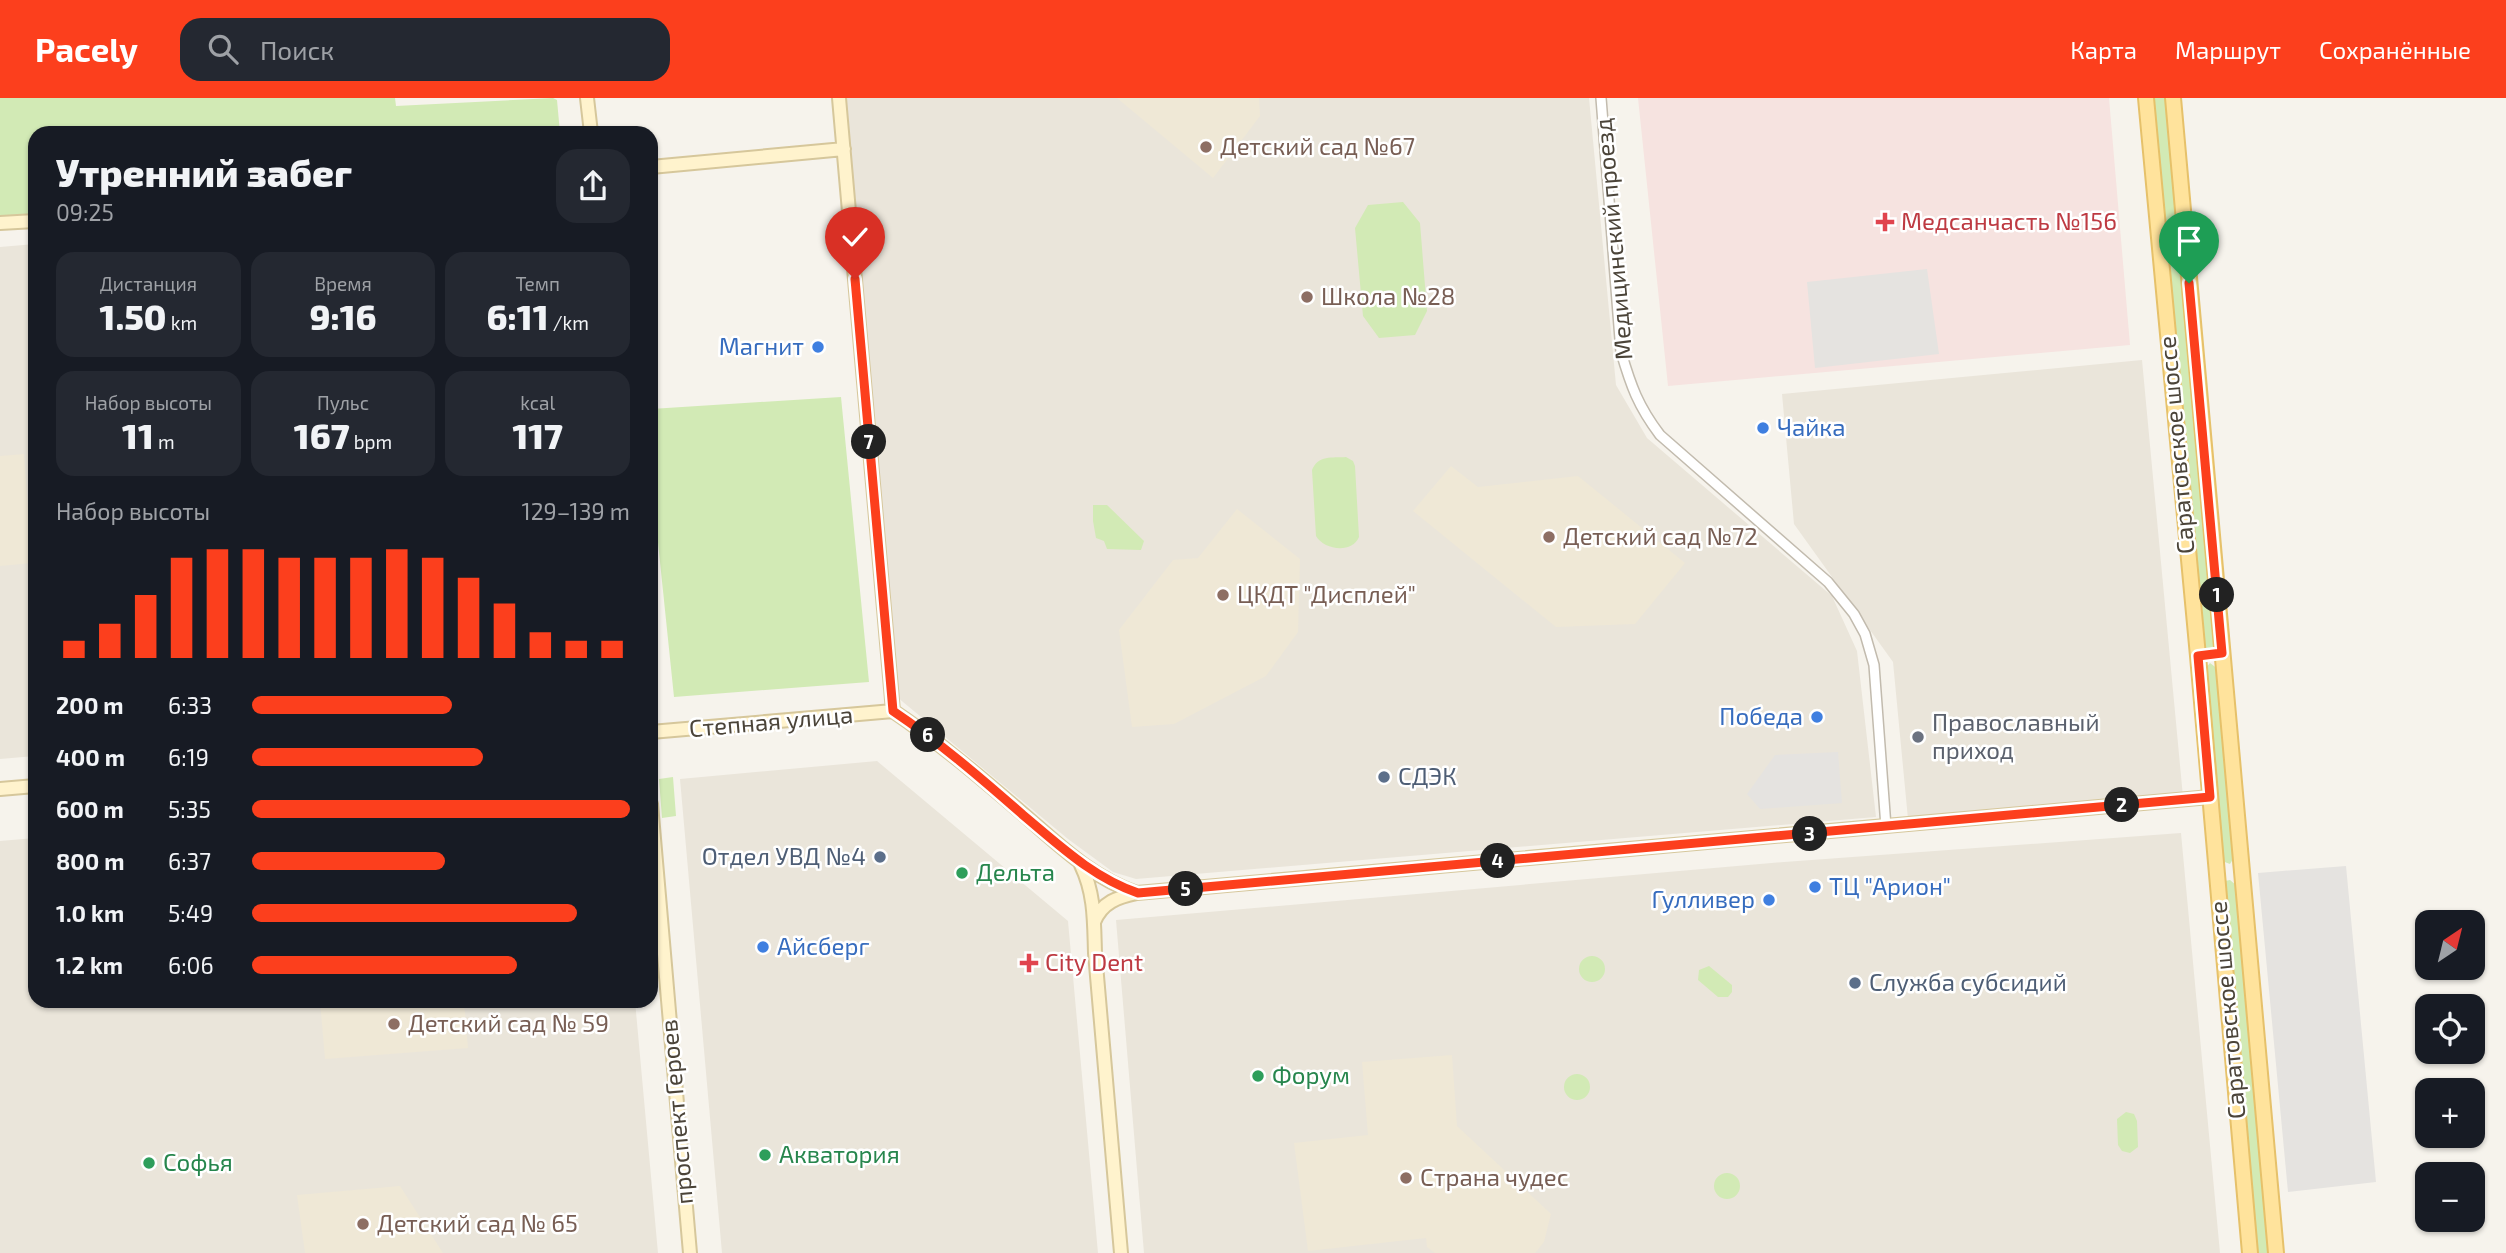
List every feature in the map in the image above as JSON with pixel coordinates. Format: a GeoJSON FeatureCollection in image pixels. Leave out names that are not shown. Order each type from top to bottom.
{"type":"FeatureCollection","features":[{"type":"Feature","properties":{"kind":"main road","name":"Саратовское шоссе"},"geometry":{"type":"LineString","coordinates":[[2146,98],[2250,1253]]}},
{"type":"Feature","properties":{"kind":"main road","name":"Саратовское шоссе"},"geometry":{"type":"LineString","coordinates":[[2173,98],[2276,1253]]}},
{"type":"Feature","properties":{"kind":"main road"},"geometry":{"type":"LineString","coordinates":[[2198,656],[2222,653]]}},
{"type":"Feature","properties":{"kind":"main road"},"geometry":{"type":"LineString","coordinates":[[2217,872],[2243,869]]}},
{"type":"Feature","properties":{"kind":"street"},"geometry":{"type":"LineString","coordinates":[[587,98],[589,126]]}},
{"type":"Feature","properties":{"kind":"street"},"geometry":{"type":"LineString","coordinates":[[839,98],[893,711],[923,731],[1079,862],[1108,881],[1138,893]]}},
{"type":"Feature","properties":{"kind":"street","name":"Медицинский проезд"},"geometry":{"type":"LineString","coordinates":[[1601,98],[1621,352],[1632,391],[1646,417],[1660,435],[1828,582],[1854,614],[1865,635],[1874,665],[1886,827]]}},
{"type":"Feature","properties":{"kind":"street"},"geometry":{"type":"LineString","coordinates":[[658,166],[844,149]]}},
{"type":"Feature","properties":{"kind":"street"},"geometry":{"type":"LineString","coordinates":[[0,223],[28,221]]}},
{"type":"Feature","properties":{"kind":"street","name":"Степная улица"},"geometry":{"type":"LineString","coordinates":[[658,731],[893,711]]}},
{"type":"Feature","properties":{"kind":"street"},"geometry":{"type":"LineString","coordinates":[[0,789],[28,787]]}},
{"type":"Feature","properties":{"kind":"street"},"geometry":{"type":"LineString","coordinates":[[1094,922],[1108,903],[1138,893],[2210,797]]}},
{"type":"Feature","properties":{"kind":"street"},"geometry":{"type":"LineString","coordinates":[[1079,862],[1091,890],[1121,1253]]}},
{"type":"Feature","properties":{"kind":"street","name":"проспект Героев"},"geometry":{"type":"LineString","coordinates":[[658,885],[690,1253]]}},
{"type":"Feature","properties":{"kind":"shaded area"},"geometry":{"type":"Polygon","coordinates":[[[842,98],[1589,98],[1616,385],[1647,438],[1832,596],[1857,651],[1876,817],[1136,879],[1113,872],[1068,839],[897,697],[842,98]]]}},
{"type":"Feature","properties":{"kind":"shaded area","name":"Детский сад №67"},"geometry":{"type":"Polygon","coordinates":[[[1117,98],[1259,98],[1260,116],[1213,178],[1117,98]]]}},
{"type":"Feature","properties":{"kind":"shaded area","name":"Медсанчасть №156"},"geometry":{"type":"Polygon","coordinates":[[[1638,98],[2109,98],[2130,345],[1668,386],[1638,98]]]}},
{"type":"Feature","properties":{"kind":"shaded area"},"geometry":{"type":"Polygon","coordinates":[[[28,245],[28,757],[0,759],[0,247],[28,245]]]}},
{"type":"Feature","properties":{"kind":"shaded area"},"geometry":{"type":"Polygon","coordinates":[[[1927,269],[1939,354],[1815,368],[1807,282],[1927,269]]]}},
{"type":"Feature","properties":{"kind":"shaded area"},"geometry":{"type":"Polygon","coordinates":[[[2142,360],[2183,797],[1908,819],[1893,662],[1794,524],[1782,394],[2142,360]]]}},
{"type":"Feature","properties":{"kind":"shaded area"},"geometry":{"type":"Polygon","coordinates":[[[24,454],[28,563],[0,566],[0,456],[24,454]]]}},
{"type":"Feature","properties":{"kind":"shaded area","name":"Детский сад №72"},"geometry":{"type":"Polygon","coordinates":[[[1451,466],[1478,487],[1578,476],[1685,563],[1635,624],[1556,627],[1413,511],[1451,466]]]}},
{"type":"Feature","properties":{"kind":"shaded area","name":"ЦКДТ \"Дисплей\""},"geometry":{"type":"Polygon","coordinates":[[[1237,509],[1300,559],[1298,632],[1266,676],[1174,724],[1132,727],[1119,630],[1173,560],[1198,558],[1237,509]]]}},
{"type":"Feature","properties":{"kind":"shaded area"},"geometry":{"type":"Polygon","coordinates":[[[1838,752],[1842,803],[1760,809],[1747,794],[1775,755],[1838,752]]]}},
{"type":"Feature","properties":{"kind":"shaded area"},"geometry":{"type":"Polygon","coordinates":[[[877,761],[1068,921],[1098,1253],[722,1253],[680,779],[877,761]]]}},
{"type":"Feature","properties":{"kind":"shaded area"},"geometry":{"type":"Polygon","coordinates":[[[2181,833],[2220,1253],[1144,1253],[1116,920],[1784,862],[2181,833]]]}},
{"type":"Feature","properties":{"kind":"shaded area"},"geometry":{"type":"Polygon","coordinates":[[[28,839],[28,1008],[636,1008],[658,1253],[0,1253],[0,841],[28,839]]]}},
{"type":"Feature","properties":{"kind":"shaded area"},"geometry":{"type":"Polygon","coordinates":[[[2346,866],[2376,1182],[2288,1192],[2258,873],[2346,866]]]}},
{"type":"Feature","properties":{"kind":"shaded area","name":"Детский сад № 59"},"geometry":{"type":"Polygon","coordinates":[[[321,1008],[465,1008],[468,1048],[325,1059],[321,1008]]]}},
{"type":"Feature","properties":{"kind":"shaded area","name":"Страна чудес"},"geometry":{"type":"Polygon","coordinates":[[[1452,1055],[1457,1126],[1551,1214],[1544,1242],[1535,1253],[1435,1253],[1427,1247],[1426,1238],[1308,1251],[1294,1143],[1368,1135],[1362,1062],[1452,1055]]]}},
{"type":"Feature","properties":{"kind":"shaded area","name":"Детский сад № 65"},"geometry":{"type":"Polygon","coordinates":[[[400,1186],[443,1253],[305,1253],[297,1195],[400,1186]]]}},
{"type":"Feature","properties":{"kind":"green space"},"geometry":{"type":"Polygon","coordinates":[[[0,98],[395,98],[396,106],[553,98],[557,100],[559,126],[28,126],[28,218],[0,220],[0,98]]]}},
{"type":"Feature","properties":{"kind":"green space"},"geometry":{"type":"Polygon","coordinates":[[[2152,98],[2167,98],[2216,640],[2214,646],[2209,649],[2203,647],[2152,98]]]}},
{"type":"Feature","properties":{"kind":"green space"},"geometry":{"type":"Polygon","coordinates":[[[1403,202],[1420,223],[1427,311],[1415,335],[1379,338],[1363,316],[1355,228],[1368,205],[1403,202]]]}},
{"type":"Feature","properties":{"kind":"green space"},"geometry":{"type":"Polygon","coordinates":[[[841,397],[869,682],[674,697],[658,543],[658,409],[841,397]]]}},
{"type":"Feature","properties":{"kind":"green space"},"geometry":{"type":"Polygon","coordinates":[[[1346,457],[1353,461],[1355,466],[1359,537],[1350,546],[1338,548],[1325,544],[1316,536],[1312,470],[1322,460],[1346,457]]]}},
{"type":"Feature","properties":{"kind":"green space"},"geometry":{"type":"Polygon","coordinates":[[[1093,505],[1107,505],[1144,541],[1141,550],[1107,549],[1104,541],[1096,538],[1093,505]]]}},
{"type":"Feature","properties":{"kind":"green space"},"geometry":{"type":"Polygon","coordinates":[[[2210,663],[2218,669],[2235,856],[2230,864],[2222,861],[2204,670],[2210,663]]]}},
{"type":"Feature","properties":{"kind":"green space"},"geometry":{"type":"Polygon","coordinates":[[[673,777],[676,816],[662,818],[659,779],[673,777]]]}},
{"type":"Feature","properties":{"kind":"green space"},"geometry":{"type":"Polygon","coordinates":[[[2230,880],[2237,886],[2270,1253],[2256,1253],[2223,885],[2230,880]]]}},
{"type":"Feature","properties":{"kind":"green space"},"geometry":{"type":"Polygon","coordinates":[[[1592,956],[1601,960],[1605,969],[1601,978],[1592,982],[1583,978],[1579,969],[1583,960],[1592,956]]]}},
{"type":"Feature","properties":{"kind":"green space"},"geometry":{"type":"Polygon","coordinates":[[[1709,966],[1732,985],[1732,992],[1728,997],[1718,997],[1698,980],[1699,970],[1709,966]]]}},
{"type":"Feature","properties":{"kind":"green space"},"geometry":{"type":"Polygon","coordinates":[[[1577,1074],[1586,1078],[1590,1087],[1586,1096],[1577,1100],[1568,1096],[1564,1087],[1568,1078],[1577,1074]]]}},
{"type":"Feature","properties":{"kind":"green space"},"geometry":{"type":"Polygon","coordinates":[[[2126,1112],[2134,1114],[2137,1121],[2138,1147],[2130,1153],[2122,1151],[2118,1145],[2117,1119],[2126,1112]]]}},
{"type":"Feature","properties":{"kind":"green space"},"geometry":{"type":"Polygon","coordinates":[[[1727,1173],[1736,1177],[1740,1186],[1736,1195],[1727,1199],[1718,1195],[1714,1186],[1718,1177],[1727,1173]]]}},
{"type":"Feature","properties":{"kind":"place","name":"Детский сад №67"},"geometry":{"type":"Point","coordinates":[1206,147]}},
{"type":"Feature","properties":{"kind":"place","name":"Медсанчасть №156"},"geometry":{"type":"Point","coordinates":[1885,222]}},
{"type":"Feature","properties":{"kind":"place","name":"Школа №28"},"geometry":{"type":"Point","coordinates":[1307,297]}},
{"type":"Feature","properties":{"kind":"place","name":"Магнит"},"geometry":{"type":"Point","coordinates":[818,347]}},
{"type":"Feature","properties":{"kind":"place","name":"Чайка"},"geometry":{"type":"Point","coordinates":[1763,428]}},
{"type":"Feature","properties":{"kind":"place","name":"Детский сад №72"},"geometry":{"type":"Point","coordinates":[1549,537]}},
{"type":"Feature","properties":{"kind":"place","name":"ЦКДТ \"Дисплей\""},"geometry":{"type":"Point","coordinates":[1223,595]}},
{"type":"Feature","properties":{"kind":"place","name":"Победа"},"geometry":{"type":"Point","coordinates":[1817,717]}},
{"type":"Feature","properties":{"kind":"place","name":"Православный приход"},"geometry":{"type":"Point","coordinates":[1918,737]}},
{"type":"Feature","properties":{"kind":"place","name":"СДЭК"},"geometry":{"type":"Point","coordinates":[1384,777]}},
{"type":"Feature","properties":{"kind":"place","name":"Отдел УВД №4"},"geometry":{"type":"Point","coordinates":[880,857]}},
{"type":"Feature","properties":{"kind":"place","name":"Дельта"},"geometry":{"type":"Point","coordinates":[962,873]}},
{"type":"Feature","properties":{"kind":"place","name":"ТЦ \"Арион\""},"geometry":{"type":"Point","coordinates":[1815,887]}},
{"type":"Feature","properties":{"kind":"place","name":"Гулливер"},"geometry":{"type":"Point","coordinates":[1769,900]}},
{"type":"Feature","properties":{"kind":"place","name":"Айсберг"},"geometry":{"type":"Point","coordinates":[763,947]}},
{"type":"Feature","properties":{"kind":"place","name":"City Dent"},"geometry":{"type":"Point","coordinates":[1029,963]}},
{"type":"Feature","properties":{"kind":"place","name":"Служба субсидий"},"geometry":{"type":"Point","coordinates":[1855,983]}},
{"type":"Feature","properties":{"kind":"place","name":"Детский сад № 59"},"geometry":{"type":"Point","coordinates":[394,1024]}},
{"type":"Feature","properties":{"kind":"place","name":"Форум"},"geometry":{"type":"Point","coordinates":[1258,1076]}},
{"type":"Feature","properties":{"kind":"place","name":"Акватория"},"geometry":{"type":"Point","coordinates":[765,1155]}},
{"type":"Feature","properties":{"kind":"place","name":"Софья"},"geometry":{"type":"Point","coordinates":[149,1163]}},
{"type":"Feature","properties":{"kind":"place","name":"Страна чудес"},"geometry":{"type":"Point","coordinates":[1406,1178]}},
{"type":"Feature","properties":{"kind":"place","name":"Детский сад № 65"},"geometry":{"type":"Point","coordinates":[363,1224]}},
{"type":"Feature","properties":{"kind":"route"},"geometry":{"type":"LineString","coordinates":[[855,279],[893,711],[923,731],[1079,862],[1108,881],[1138,893],[2210,797],[2198,656],[2222,653],[2189,283]]}}]}
